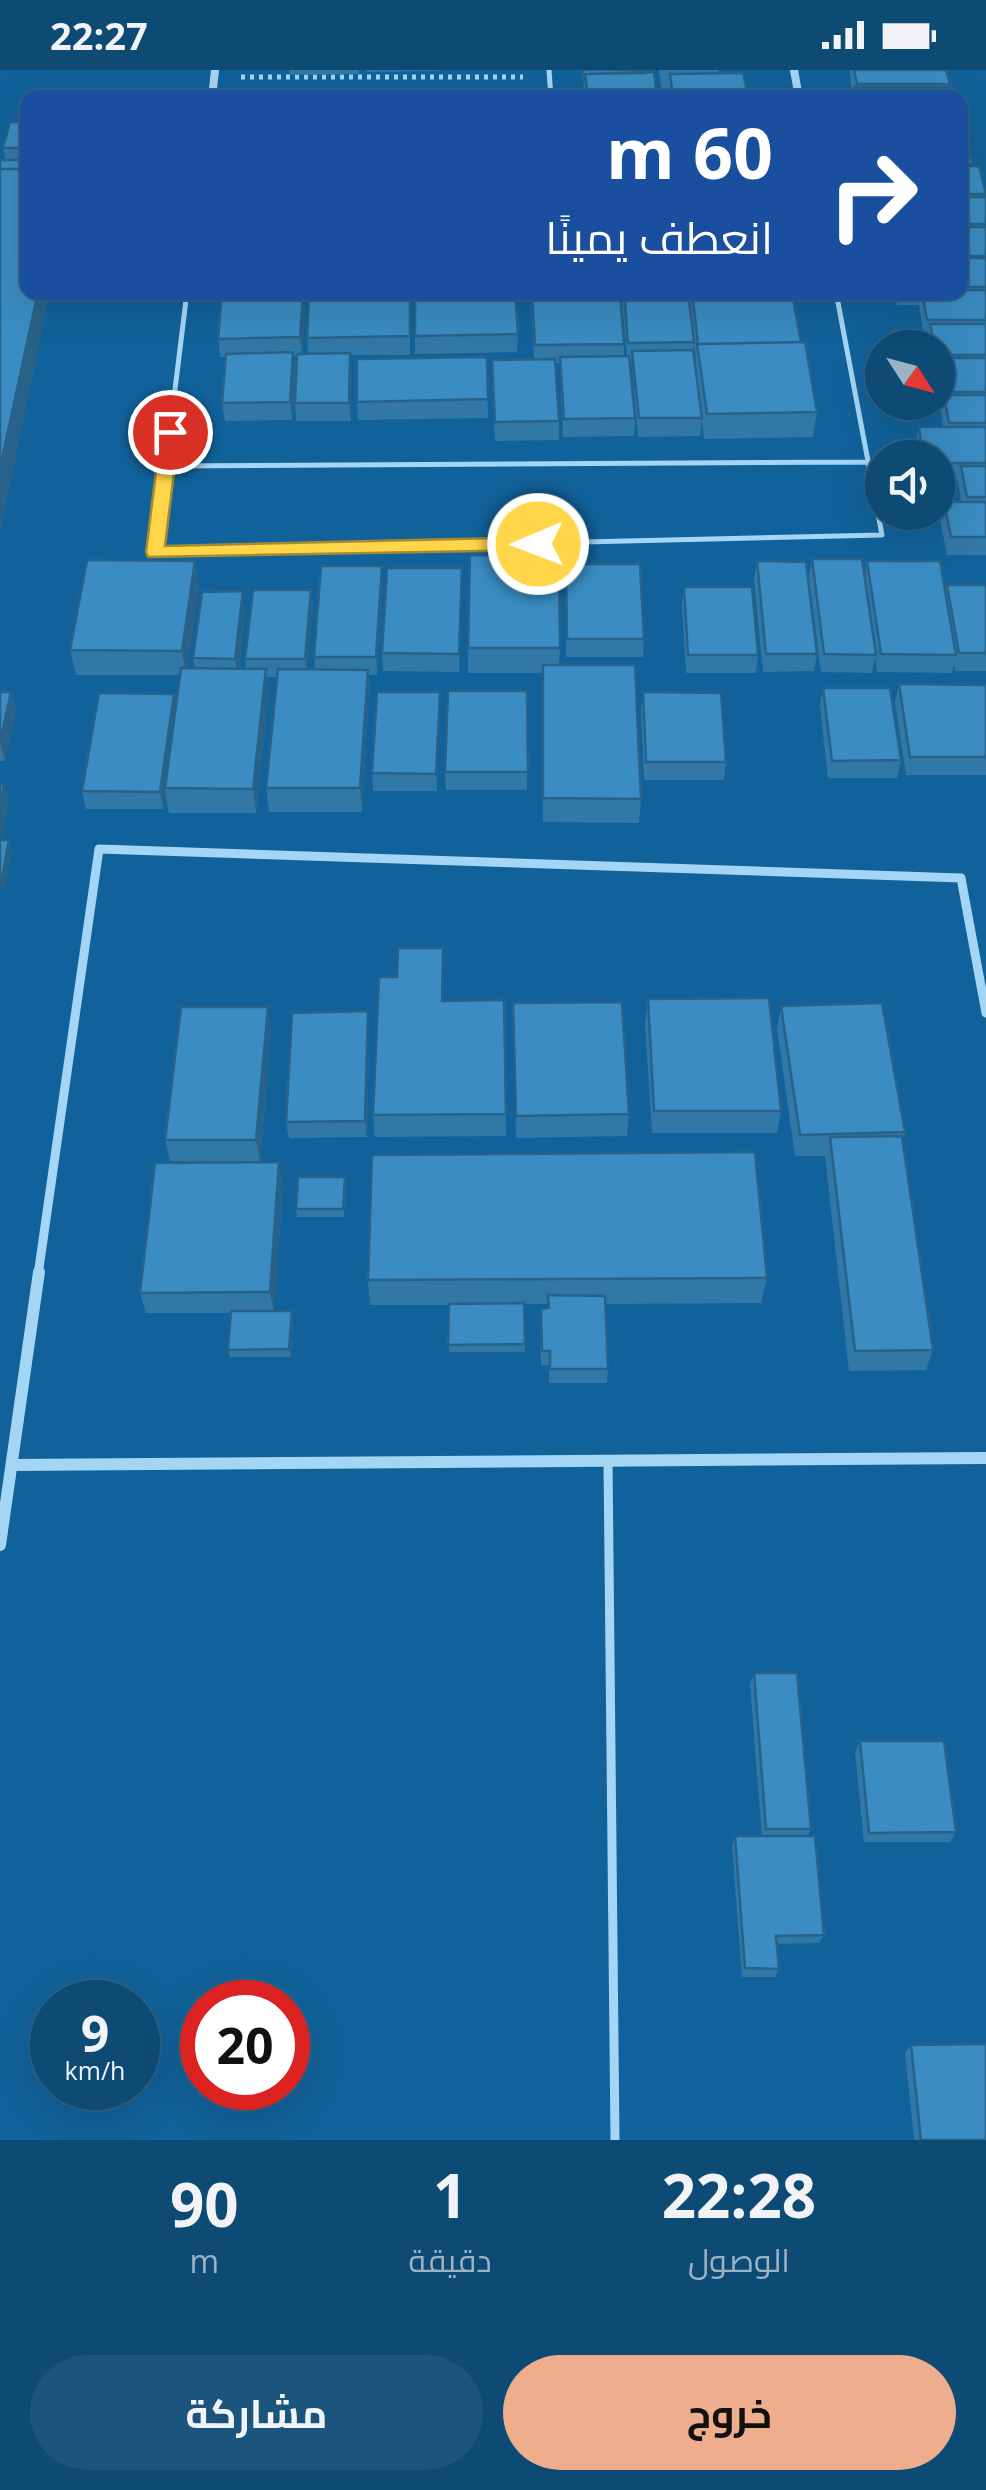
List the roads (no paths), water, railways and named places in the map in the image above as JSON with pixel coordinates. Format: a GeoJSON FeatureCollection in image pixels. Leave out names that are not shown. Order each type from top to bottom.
{"type":"FeatureCollection","features":[{"type":"Feature","properties":{"kind":"street"},"geometry":{"type":"LineString","coordinates":[[0,1545],[99,849],[961,878],[986,1014]]}},
{"type":"Feature","properties":{"kind":"street"},"geometry":{"type":"LineString","coordinates":[[12,1465],[986,1458]]}},
{"type":"Feature","properties":{"kind":"lane"},"geometry":{"type":"LineString","coordinates":[[187,300],[155,552],[882,536],[881,530]]}},
{"type":"Feature","properties":{"kind":"lane"},"geometry":{"type":"LineString","coordinates":[[838,300],[865,446]]}},
{"type":"Feature","properties":{"kind":"lane"},"geometry":{"type":"LineString","coordinates":[[166,466],[865,462]]}},
{"type":"Feature","properties":{"kind":"lane"},"geometry":{"type":"LineString","coordinates":[[608,1461],[616,2140]]}}]}
